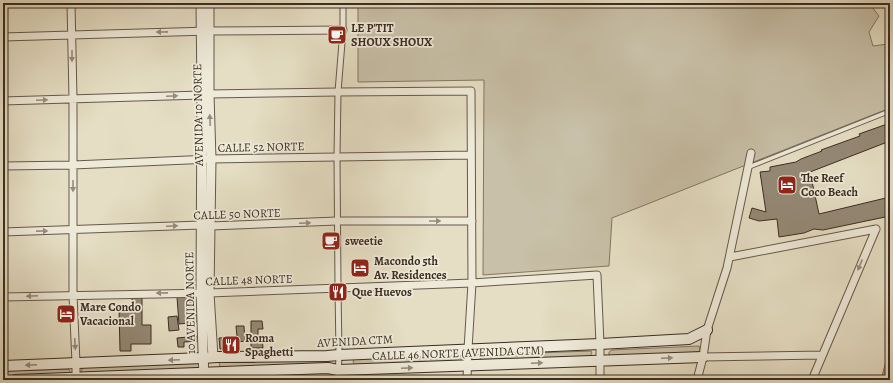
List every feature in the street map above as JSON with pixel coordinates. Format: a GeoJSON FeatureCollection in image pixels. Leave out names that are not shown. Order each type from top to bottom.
{"type":"FeatureCollection","features":[{"type":"Feature","properties":{"kind":"main road","name":"AVENIDA CTM"},"geometry":{"type":"LineString","coordinates":[[3,366],[208,358],[328,356],[600,344],[689,339],[707,330]]}},
{"type":"Feature","properties":{"kind":"main road","name":"CALLE 46 NORTE (AVENIDA CTM)"},"geometry":{"type":"LineString","coordinates":[[208,375],[328,368],[338,375],[467,366],[703,357]]}},
{"type":"Feature","properties":{"kind":"main road"},"geometry":{"type":"LineString","coordinates":[[15,380],[208,375]]}},
{"type":"Feature","properties":{"kind":"street"},"geometry":{"type":"LineString","coordinates":[[71,3],[73,99],[73,295],[76,379]]}},
{"type":"Feature","properties":{"kind":"street","name":"AVENIDA 10 NORTE"},"geometry":{"type":"LineString","coordinates":[[201,3],[205,31],[205,226]]}},
{"type":"Feature","properties":{"kind":"street","name":"AVENIDA 10 NORTE"},"geometry":{"type":"LineString","coordinates":[[205,31],[209,3]]}},
{"type":"Feature","properties":{"kind":"street"},"geometry":{"type":"LineString","coordinates":[[338,375],[337,157],[338,92],[343,30],[343,3]]}},
{"type":"Feature","properties":{"kind":"street"},"geometry":{"type":"LineString","coordinates":[[3,37],[205,31],[343,30]]}},
{"type":"Feature","properties":{"kind":"street"},"geometry":{"type":"LineString","coordinates":[[3,101],[338,92],[471,91],[472,283],[467,380]]}},
{"type":"Feature","properties":{"kind":"street"},"geometry":{"type":"LineString","coordinates":[[697,380],[703,357],[707,330],[730,257],[751,153]]}},
{"type":"Feature","properties":{"kind":"street","name":"CALLE 52 NORTE"},"geometry":{"type":"LineString","coordinates":[[3,166],[337,157],[472,156]]}},
{"type":"Feature","properties":{"kind":"street","name":"CALLE 50 NORTE"},"geometry":{"type":"LineString","coordinates":[[3,232],[337,221],[472,221]]}},
{"type":"Feature","properties":{"kind":"street","name":"10 AVENIDA NORTE"},"geometry":{"type":"LineString","coordinates":[[205,226],[205,293],[208,375]]}},
{"type":"Feature","properties":{"kind":"street"},"geometry":{"type":"LineString","coordinates":[[730,257],[876,229],[812,380]]}},
{"type":"Feature","properties":{"kind":"street","name":"CALLE 48 NORTE"},"geometry":{"type":"LineString","coordinates":[[3,297],[205,293],[472,283],[597,275],[600,344]]}},
{"type":"Feature","properties":{"kind":"street"},"geometry":{"type":"LineString","coordinates":[[600,344],[600,380]]}},
{"type":"Feature","properties":{"kind":"street"},"geometry":{"type":"LineString","coordinates":[[703,357],[822,355]]}},
{"type":"Feature","properties":{"kind":"street"},"geometry":{"type":"LineString","coordinates":[[328,356],[328,368]]}},
{"type":"Feature","properties":{"kind":"lane"},"geometry":{"type":"LineString","coordinates":[[748,168],[890,111]]}},
{"type":"Feature","properties":{"kind":"shaded area"},"geometry":{"type":"Polygon","coordinates":[[[358,3],[869,3],[879,16],[869,32],[873,46],[888,44],[890,51],[890,108],[612,218],[609,266],[483,275],[484,80],[358,82],[358,3]]]}},
{"type":"Feature","properties":{"kind":"shaded area"},"geometry":{"type":"Polygon","coordinates":[[[699,346],[700,350],[698,352],[611,357],[609,355],[609,352],[612,350],[699,346]]]}},
{"type":"Feature","properties":{"kind":"shaded area"},"geometry":{"type":"Polygon","coordinates":[[[890,346],[890,380],[881,380],[890,346]]]}},
{"type":"Feature","properties":{"kind":"shaded area"},"geometry":{"type":"Polygon","coordinates":[[[591,351],[592,353],[590,356],[481,361],[480,358],[481,355],[591,351]]]}},
{"type":"Feature","properties":{"kind":"shaded area"},"geometry":{"type":"Polygon","coordinates":[[[463,356],[462,361],[355,365],[353,362],[354,359],[463,356]]]}},
{"type":"Feature","properties":{"kind":"shaded area"},"geometry":{"type":"Polygon","coordinates":[[[323,360],[323,364],[220,367],[219,362],[323,360]]]}},
{"type":"Feature","properties":{"kind":"shaded area"},"geometry":{"type":"Polygon","coordinates":[[[198,363],[200,368],[81,372],[85,367],[198,363]]]}},
{"type":"Feature","properties":{"kind":"shaded area"},"geometry":{"type":"Polygon","coordinates":[[[68,369],[70,373],[3,376],[3,371],[68,369]]]}},
{"type":"Feature","properties":{"kind":"building","name":"The Reef Coco Beach"},"geometry":{"type":"Polygon","coordinates":[[[890,123],[890,141],[810,172],[819,214],[890,197],[890,216],[823,230],[814,229],[804,233],[779,237],[777,219],[759,221],[749,218],[752,208],[766,212],[760,172],[770,171],[770,167],[796,162],[822,151],[821,150],[860,136],[859,134],[890,123]]]}},
{"type":"Feature","properties":{"kind":"building"},"geometry":{"type":"Polygon","coordinates":[[[192,295],[193,311],[197,310],[198,322],[179,324],[177,297],[192,295]]]}},
{"type":"Feature","properties":{"kind":"building"},"geometry":{"type":"Polygon","coordinates":[[[132,297],[142,297],[142,325],[151,325],[151,344],[131,344],[131,351],[120,351],[119,308],[132,308],[132,297]]]}},
{"type":"Feature","properties":{"kind":"building"},"geometry":{"type":"Polygon","coordinates":[[[177,316],[179,330],[169,331],[168,317],[177,316]]]}},
{"type":"Feature","properties":{"kind":"building"},"geometry":{"type":"Polygon","coordinates":[[[251,321],[262,321],[263,329],[258,329],[258,337],[262,337],[263,348],[251,348],[251,321]]]}},
{"type":"Feature","properties":{"kind":"building"},"geometry":{"type":"Polygon","coordinates":[[[236,326],[244,326],[245,341],[238,342],[239,348],[220,349],[219,338],[237,337],[236,326]]]}},
{"type":"Feature","properties":{"kind":"building"},"geometry":{"type":"Polygon","coordinates":[[[199,336],[199,341],[184,342],[184,347],[178,347],[177,338],[199,336]]]}},
{"type":"Feature","properties":{"kind":"place","name":"LE P'TIT SHOUX SHOUX"},"geometry":{"type":"Point","coordinates":[337,35]}},
{"type":"Feature","properties":{"kind":"place","name":"The Reef Coco Beach"},"geometry":{"type":"Point","coordinates":[787,185]}},
{"type":"Feature","properties":{"kind":"place","name":"sweetie"},"geometry":{"type":"Point","coordinates":[331,241]}},
{"type":"Feature","properties":{"kind":"place","name":"Macondo 5th Av. Residences"},"geometry":{"type":"Point","coordinates":[360,268]}},
{"type":"Feature","properties":{"kind":"place","name":"Que Huevos"},"geometry":{"type":"Point","coordinates":[338,292]}},
{"type":"Feature","properties":{"kind":"place","name":"Mare Condo Vacacional"},"geometry":{"type":"Point","coordinates":[66,314]}},
{"type":"Feature","properties":{"kind":"place","name":"Roma Spaghetti"},"geometry":{"type":"Point","coordinates":[231,345]}}]}
